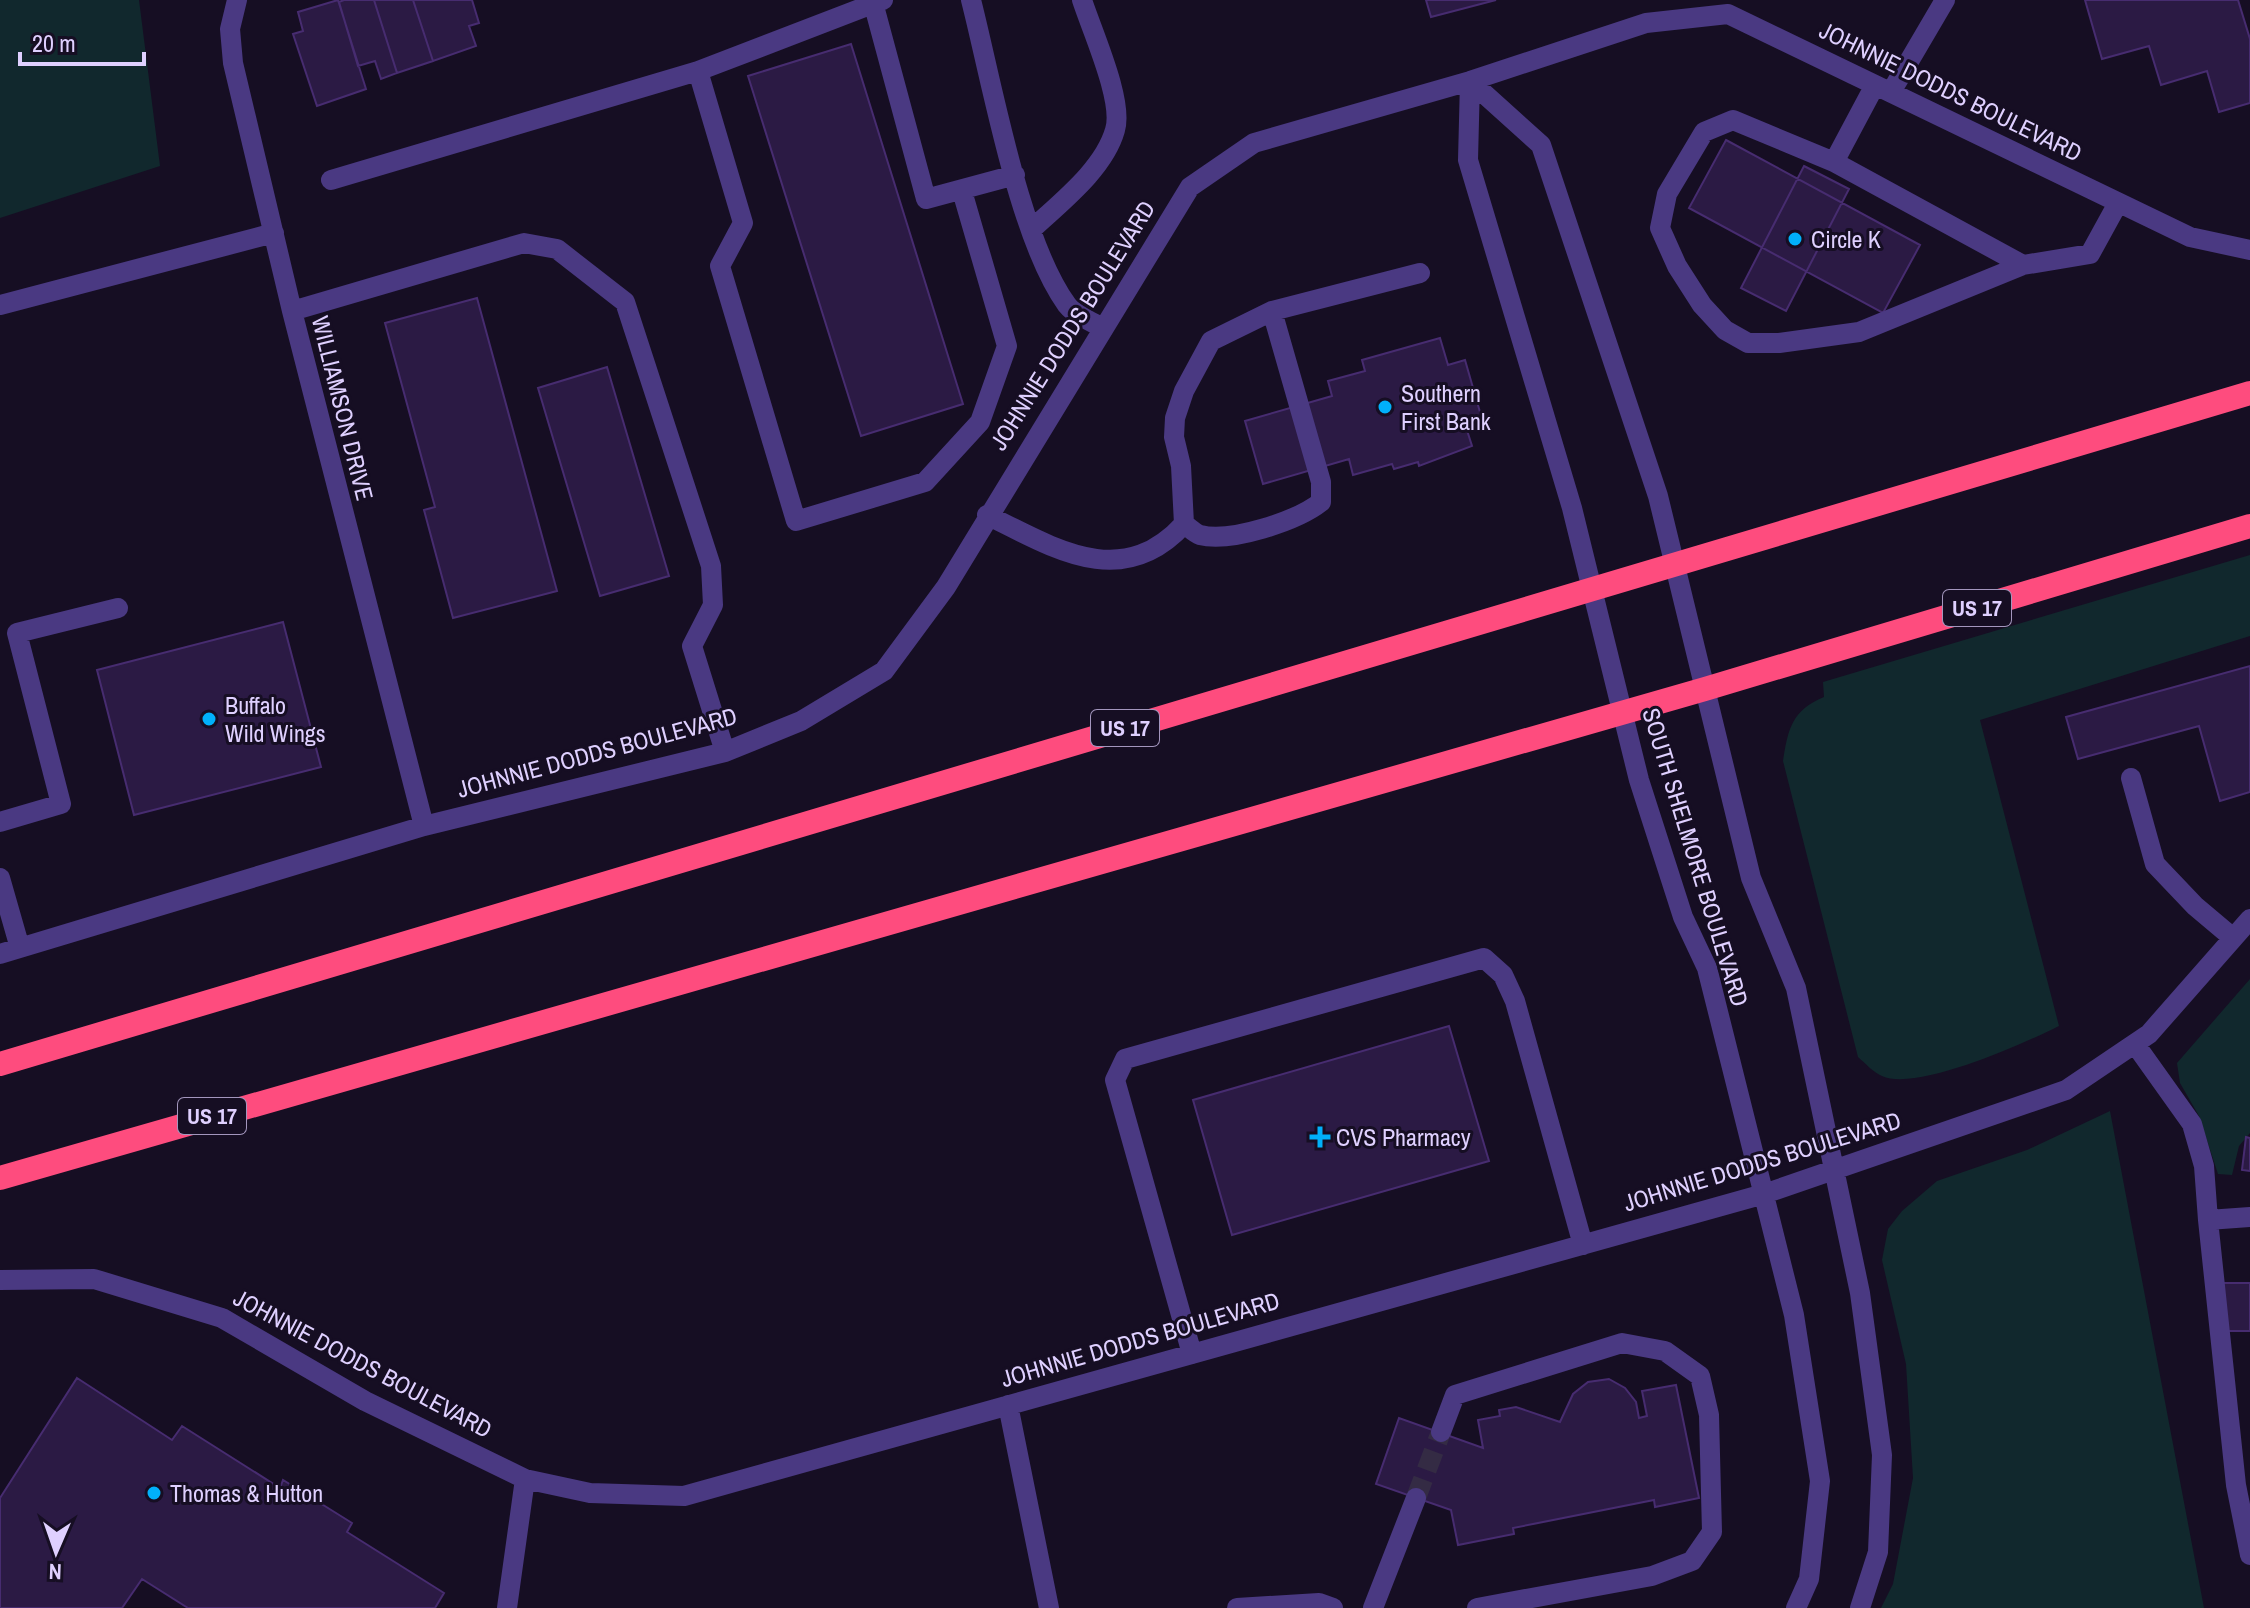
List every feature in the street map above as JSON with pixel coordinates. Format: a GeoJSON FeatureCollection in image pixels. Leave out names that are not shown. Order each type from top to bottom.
{"type":"FeatureCollection","features":[{"type":"Feature","properties":{"kind":"highway","name":"US 17"},"geometry":{"type":"LineString","coordinates":[[0,1064],[2250,393]]}},
{"type":"Feature","properties":{"kind":"highway","name":"US 17"},"geometry":{"type":"LineString","coordinates":[[0,1178],[1705,689],[2250,526]]}},
{"type":"Feature","properties":{"kind":"street","name":"WILLIAMSON DRIVE"},"geometry":{"type":"LineString","coordinates":[[237,0],[230,29],[233,63],[292,311],[424,826]]}},
{"type":"Feature","properties":{"kind":"street"},"geometry":{"type":"LineString","coordinates":[[971,0],[1015,175],[1032,229],[1069,308],[1103,328]]}},
{"type":"Feature","properties":{"kind":"street"},"geometry":{"type":"LineString","coordinates":[[1032,229],[1086,175],[1116,128],[1114,100],[1082,0]]}},
{"type":"Feature","properties":{"kind":"street"},"geometry":{"type":"LineString","coordinates":[[1834,162],[1945,0]]}},
{"type":"Feature","properties":{"kind":"street"},"geometry":{"type":"LineString","coordinates":[[331,180],[698,71],[878,3],[926,199],[1015,175]]}},
{"type":"Feature","properties":{"kind":"street","name":"JOHNNIE DODDS BOULEVARD"},"geometry":{"type":"LineString","coordinates":[[0,954],[424,826],[725,752],[801,721],[884,671],[946,587],[987,515],[1190,187],[1254,143],[1470,81],[1646,23],[1728,14],[2190,237],[2250,250]]}},
{"type":"Feature","properties":{"kind":"street"},"geometry":{"type":"LineString","coordinates":[[698,71],[743,223],[720,266],[796,521],[925,482],[980,422],[1007,346],[962,191]]}},
{"type":"Feature","properties":{"kind":"street"},"geometry":{"type":"LineString","coordinates":[[1470,81],[1541,145],[1658,496],[1751,878],[1796,988],[1860,1293],[1882,1455],[1878,1552],[1860,1608]]}},
{"type":"Feature","properties":{"kind":"street","name":"SOUTH SHELMORE BOULEVARD"},"geometry":{"type":"LineString","coordinates":[[1470,81],[1468,160],[1572,508],[1639,780],[1683,917],[1707,968],[1794,1315],[1820,1481],[1809,1579],[1796,1608]]}},
{"type":"Feature","properties":{"kind":"street"},"geometry":{"type":"LineString","coordinates":[[2023,265],[1834,162],[1733,120],[1704,132],[1667,194],[1660,228],[1677,266],[1702,305],[1725,330],[1748,343],[1779,343],[1859,332],[2023,265],[2090,254],[2118,203]]}},
{"type":"Feature","properties":{"kind":"street"},"geometry":{"type":"LineString","coordinates":[[0,305],[274,233]]}},
{"type":"Feature","properties":{"kind":"street"},"geometry":{"type":"LineString","coordinates":[[292,311],[524,243],[557,249],[625,302],[679,460],[711,566],[713,605],[692,646],[725,752]]}},
{"type":"Feature","properties":{"kind":"street"},"geometry":{"type":"LineString","coordinates":[[987,515],[1081,559],[1133,558],[1167,542],[1184,524],[1181,466],[1174,437],[1184,391],[1211,341],[1272,311],[1420,273]]}},
{"type":"Feature","properties":{"kind":"street"},"geometry":{"type":"LineString","coordinates":[[1184,524],[1197,534],[1223,537],[1304,515],[1321,502],[1321,482],[1272,311]]}},
{"type":"Feature","properties":{"kind":"street"},"geometry":{"type":"LineString","coordinates":[[0,822],[61,804],[17,633],[118,608]]}},
{"type":"Feature","properties":{"kind":"street"},"geometry":{"type":"LineString","coordinates":[[2131,778],[2155,864],[2195,906],[2233,938]]}},
{"type":"Feature","properties":{"kind":"street"},"geometry":{"type":"LineString","coordinates":[[0,878],[20,948]]}},
{"type":"Feature","properties":{"kind":"street","name":"JOHNNIE DODDS BOULEVARD"},"geometry":{"type":"LineString","coordinates":[[0,1280],[94,1279],[222,1318],[365,1401],[525,1479],[590,1493],[684,1496],[1764,1194],[2066,1090],[2149,1034],[2250,919]]}},
{"type":"Feature","properties":{"kind":"street"},"geometry":{"type":"LineString","coordinates":[[1192,1354],[1115,1080],[1118,1068],[1125,1059],[1484,958],[1503,975],[1515,1001],[1583,1245]]}},
{"type":"Feature","properties":{"kind":"street"},"geometry":{"type":"LineString","coordinates":[[2135,1044],[2192,1124],[2204,1166],[2236,1485],[2250,1555]]}},
{"type":"Feature","properties":{"kind":"street"},"geometry":{"type":"LineString","coordinates":[[2208,1220],[2250,1217]]}},
{"type":"Feature","properties":{"kind":"street"},"geometry":{"type":"LineString","coordinates":[[1441,1432],[1455,1395],[1485,1383],[1622,1343],[1665,1351],[1700,1376],[1709,1415],[1712,1532],[1692,1561],[1652,1576],[1538,1603],[1477,1608]]}},
{"type":"Feature","properties":{"kind":"street"},"geometry":{"type":"LineString","coordinates":[[1008,1405],[1049,1608]]}},
{"type":"Feature","properties":{"kind":"street"},"geometry":{"type":"LineString","coordinates":[[507,1608],[525,1479]]}},
{"type":"Feature","properties":{"kind":"street"},"geometry":{"type":"LineString","coordinates":[[1373,1608],[1416,1498]]}},
{"type":"Feature","properties":{"kind":"street"},"geometry":{"type":"LineString","coordinates":[[1237,1608],[1319,1603],[1333,1608]]}},
{"type":"Feature","properties":{"kind":"green space"},"geometry":{"type":"Polygon","coordinates":[[[0,0],[139,0],[160,166],[0,218],[0,0]]]}},
{"type":"Feature","properties":{"kind":"green space"},"geometry":{"type":"Polygon","coordinates":[[[2250,555],[2250,636],[1980,720],[2059,1026],[1997,1054],[1944,1072],[1898,1079],[1876,1073],[1858,1057],[1783,761],[1787,739],[1798,715],[1824,697],[1823,682],[2250,555]]]}},
{"type":"Feature","properties":{"kind":"green space"},"geometry":{"type":"Polygon","coordinates":[[[2250,979],[2250,1133],[2239,1146],[2232,1175],[2218,1174],[2199,1116],[2180,1083],[2177,1063],[2250,979]]]}},
{"type":"Feature","properties":{"kind":"green space"},"geometry":{"type":"Polygon","coordinates":[[[2110,1111],[2204,1608],[1881,1608],[1893,1584],[1913,1478],[1906,1364],[1882,1260],[1888,1229],[1902,1211],[1937,1181],[2027,1150],[2110,1111]]]}},
{"type":"Feature","properties":{"kind":"building"},"geometry":{"type":"Polygon","coordinates":[[[338,0],[366,89],[317,106],[293,34],[303,31],[298,12],[338,0]]]}},
{"type":"Feature","properties":{"kind":"building"},"geometry":{"type":"Polygon","coordinates":[[[374,0],[397,73],[381,79],[375,61],[358,66],[339,2],[374,0]]]}},
{"type":"Feature","properties":{"kind":"building"},"geometry":{"type":"Polygon","coordinates":[[[374,0],[413,0],[433,61],[397,73],[374,0]]]}},
{"type":"Feature","properties":{"kind":"building"},"geometry":{"type":"Polygon","coordinates":[[[413,0],[472,0],[479,23],[469,26],[476,46],[433,61],[413,0]]]}},
{"type":"Feature","properties":{"kind":"building"},"geometry":{"type":"Polygon","coordinates":[[[1426,0],[1496,0],[1431,17],[1426,0]]]}},
{"type":"Feature","properties":{"kind":"building"},"geometry":{"type":"Polygon","coordinates":[[[2085,0],[2238,0],[2250,39],[2250,103],[2219,112],[2207,71],[2161,85],[2149,46],[2102,59],[2085,0]]]}},
{"type":"Feature","properties":{"kind":"building"},"geometry":{"type":"Polygon","coordinates":[[[851,44],[963,404],[861,436],[748,76],[851,44]]]}},
{"type":"Feature","properties":{"kind":"building","name":"Circle K"},"geometry":{"type":"Polygon","coordinates":[[[1726,140],[1920,245],[1883,313],[1689,208],[1726,140]]]}},
{"type":"Feature","properties":{"kind":"building","name":"Circle K"},"geometry":{"type":"Polygon","coordinates":[[[1804,166],[1849,189],[1786,311],[1741,288],[1804,166]]]}},
{"type":"Feature","properties":{"kind":"building"},"geometry":{"type":"Polygon","coordinates":[[[477,298],[557,591],[453,618],[424,510],[435,507],[385,323],[477,298]]]}},
{"type":"Feature","properties":{"kind":"building","name":"Southern First Bank"},"geometry":{"type":"Polygon","coordinates":[[[1440,338],[1448,365],[1465,360],[1482,419],[1465,424],[1472,446],[1419,466],[1418,462],[1394,469],[1392,464],[1353,475],[1349,459],[1263,484],[1245,421],[1332,396],[1328,381],[1365,371],[1362,360],[1440,338]]]}},
{"type":"Feature","properties":{"kind":"building"},"geometry":{"type":"Polygon","coordinates":[[[607,367],[669,576],[600,596],[538,388],[607,367]]]}},
{"type":"Feature","properties":{"kind":"building","name":"Buffalo Wild Wings"},"geometry":{"type":"Polygon","coordinates":[[[283,622],[321,767],[134,815],[97,670],[283,622]]]}},
{"type":"Feature","properties":{"kind":"building"},"geometry":{"type":"Polygon","coordinates":[[[2250,666],[2250,792],[2220,801],[2199,726],[2078,759],[2066,717],[2250,666]]]}},
{"type":"Feature","properties":{"kind":"building","name":"CVS Pharmacy"},"geometry":{"type":"Polygon","coordinates":[[[1449,1026],[1489,1161],[1232,1235],[1193,1100],[1449,1026]]]}},
{"type":"Feature","properties":{"kind":"building"},"geometry":{"type":"Polygon","coordinates":[[[2246,1137],[2250,1138],[2250,1171],[2242,1170],[2246,1137]]]}},
{"type":"Feature","properties":{"kind":"building"},"geometry":{"type":"Polygon","coordinates":[[[2223,1283],[2250,1283],[2250,1331],[2224,1331],[2223,1283]]]}},
{"type":"Feature","properties":{"kind":"building","name":"Thomas & Hutton"},"geometry":{"type":"Polygon","coordinates":[[[77,1378],[172,1440],[182,1426],[280,1488],[283,1480],[352,1523],[347,1532],[444,1593],[435,1608],[188,1608],[142,1579],[122,1608],[0,1608],[0,1498],[77,1378]]]}},
{"type":"Feature","properties":{"kind":"building"},"geometry":{"type":"Polygon","coordinates":[[[1609,1379],[1625,1388],[1636,1402],[1639,1418],[1647,1416],[1642,1391],[1676,1385],[1699,1498],[1655,1507],[1654,1500],[1513,1528],[1514,1534],[1458,1545],[1451,1510],[1376,1484],[1399,1418],[1483,1448],[1478,1420],[1500,1416],[1499,1410],[1516,1407],[1560,1422],[1573,1394],[1588,1382],[1609,1379]]]}},
{"type":"Feature","properties":{"kind":"tunnel"},"geometry":{"type":"LineString","coordinates":[[1416,1498],[1441,1432]]}},
{"type":"Feature","properties":{"kind":"place","name":"Circle K"},"geometry":{"type":"Point","coordinates":[1795,239]}},
{"type":"Feature","properties":{"kind":"place","name":"Southern First Bank"},"geometry":{"type":"Point","coordinates":[1385,407]}},
{"type":"Feature","properties":{"kind":"place","name":"Buffalo Wild Wings"},"geometry":{"type":"Point","coordinates":[209,719]}},
{"type":"Feature","properties":{"kind":"place","name":"CVS Pharmacy"},"geometry":{"type":"Point","coordinates":[1320,1137]}},
{"type":"Feature","properties":{"kind":"place","name":"Thomas & Hutton"},"geometry":{"type":"Point","coordinates":[154,1493]}}]}
